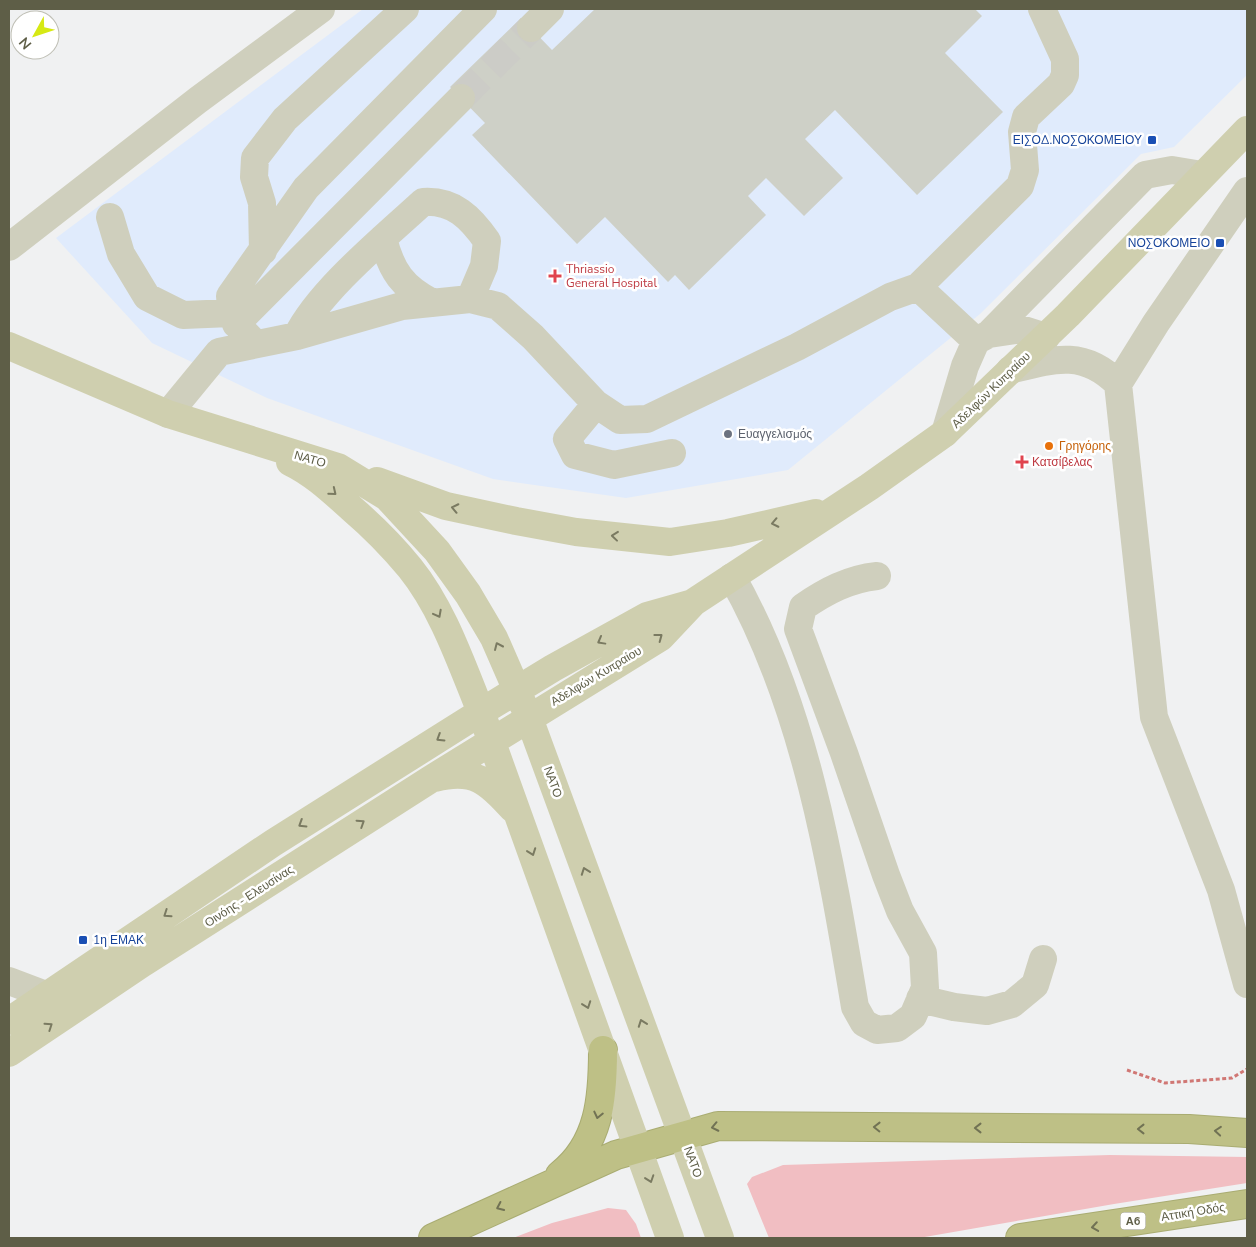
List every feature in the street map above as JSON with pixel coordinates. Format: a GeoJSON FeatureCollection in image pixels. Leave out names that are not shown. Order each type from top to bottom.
{"type":"FeatureCollection","features":[{"type":"Feature","properties":{"kind":"highway"},"geometry":{"type":"LineString","coordinates":[[544,1187],[571,1166],[587,1146],[594,1129],[603,1085],[603,1050]]}},
{"type":"Feature","properties":{"kind":"highway"},"geometry":{"type":"LineString","coordinates":[[433,1238],[544,1187],[639,1148],[718,1126],[1189,1129],[1247,1133]]}},
{"type":"Feature","properties":{"kind":"highway","name":"Αττική Οδός"},"geometry":{"type":"LineString","coordinates":[[1020,1238],[1247,1204]]}},
{"type":"Feature","properties":{"kind":"main road","name":"Αδελφών Κυπραίου"},"geometry":{"type":"LineString","coordinates":[[491,740],[661,637],[694,602],[945,433],[1046,337],[1202,175],[1243,141]]}},
{"type":"Feature","properties":{"kind":"main road","name":"ΝΑΤΟ"},"geometry":{"type":"LineString","coordinates":[[9,346],[168,414],[246,440],[338,467],[387,497],[438,551],[468,594],[494,638],[529,718],[684,1135],[720,1238]]}},
{"type":"Feature","properties":{"kind":"main road","name":"ΝΑΤΟ"},"geometry":{"type":"LineString","coordinates":[[246,440],[304,469],[336,494],[411,569],[447,631],[481,712],[670,1238]]}},
{"type":"Feature","properties":{"kind":"main road"},"geometry":{"type":"LineString","coordinates":[[338,467],[446,506],[576,532],[670,542],[775,523],[839,506]]}},
{"type":"Feature","properties":{"kind":"main road","name":"Αδελφών Κυπραίου"},"geometry":{"type":"LineString","coordinates":[[481,712],[647,616],[694,602]]}},
{"type":"Feature","properties":{"kind":"main road"},"geometry":{"type":"LineString","coordinates":[[9,1021],[273,843],[481,712]]}},
{"type":"Feature","properties":{"kind":"main road","name":"Οινόης - Ελευσίνας"},"geometry":{"type":"LineString","coordinates":[[9,1053],[144,963],[491,740]]}},
{"type":"Feature","properties":{"kind":"main road"},"geometry":{"type":"LineString","coordinates":[[431,779],[462,774],[480,778],[495,789],[518,813]]}},
{"type":"Feature","properties":{"kind":"street"},"geometry":{"type":"LineString","coordinates":[[9,247],[198,100],[321,9]]}},
{"type":"Feature","properties":{"kind":"street"},"geometry":{"type":"LineString","coordinates":[[263,251],[262,203],[254,177],[255,158],[285,119],[405,9]]}},
{"type":"Feature","properties":{"kind":"street"},"geometry":{"type":"LineString","coordinates":[[255,343],[233,319],[230,296],[306,188],[483,9]]}},
{"type":"Feature","properties":{"kind":"street"},"geometry":{"type":"LineString","coordinates":[[531,28],[550,9]]}},
{"type":"Feature","properties":{"kind":"street"},"geometry":{"type":"LineString","coordinates":[[168,414],[219,352],[255,343],[297,336],[402,306],[470,300],[498,306],[534,338],[596,404],[620,420],[647,419],[797,346],[890,297],[918,287],[1020,186],[1024,178],[1022,132],[1026,117],[1061,84],[1065,75],[1065,59],[1042,9]]}},
{"type":"Feature","properties":{"kind":"street"},"geometry":{"type":"LineString","coordinates":[[110,217],[122,254],[148,297],[183,315],[233,319],[461,98]]}},
{"type":"Feature","properties":{"kind":"street"},"geometry":{"type":"LineString","coordinates":[[945,433],[964,366],[982,337],[1145,174],[1172,170],[1202,175]]}},
{"type":"Feature","properties":{"kind":"street"},"geometry":{"type":"LineString","coordinates":[[1247,191],[1156,323],[1118,384],[1154,717],[1221,890],[1247,984]]}},
{"type":"Feature","properties":{"kind":"street"},"geometry":{"type":"LineString","coordinates":[[297,336],[306,317],[382,238],[423,202],[449,204],[472,220],[487,241],[484,266],[470,300]]}},
{"type":"Feature","properties":{"kind":"street"},"geometry":{"type":"LineString","coordinates":[[382,238],[397,277],[417,295],[433,303]]}},
{"type":"Feature","properties":{"kind":"street"},"geometry":{"type":"LineString","coordinates":[[918,287],[982,337],[1021,329],[1046,337]]}},
{"type":"Feature","properties":{"kind":"street"},"geometry":{"type":"LineString","coordinates":[[1010,370],[1064,359],[1088,362],[1107,373],[1118,384]]}},
{"type":"Feature","properties":{"kind":"street"},"geometry":{"type":"LineString","coordinates":[[596,404],[568,439],[575,455],[614,465],[672,453]]}},
{"type":"Feature","properties":{"kind":"street"},"geometry":{"type":"LineString","coordinates":[[732,576],[765,640],[815,797],[830,861],[855,1007],[864,1023],[877,1030],[897,1028],[913,1016],[925,988],[923,953],[893,893],[798,629],[803,607],[822,593],[858,578],[877,576]]}},
{"type":"Feature","properties":{"kind":"street"},"geometry":{"type":"LineString","coordinates":[[920,998],[954,1007],[987,1011],[1012,1004],[1035,985],[1043,959]]}},
{"type":"Feature","properties":{"kind":"street"},"geometry":{"type":"LineString","coordinates":[[9,981],[46,995]]}},
{"type":"Feature","properties":{"kind":"path"},"geometry":{"type":"LineString","coordinates":[[1127,1070],[1165,1083],[1232,1078],[1247,1070]]}},
{"type":"Feature","properties":{"kind":"shaded area","name":"Thriassio General Hospital"},"geometry":{"type":"Polygon","coordinates":[[[363,9],[1247,9],[1247,75],[1174,147],[1141,154],[980,314],[788,470],[626,498],[493,479],[267,398],[152,343],[56,238],[363,9]]]}},
{"type":"Feature","properties":{"kind":"shaded area"},"geometry":{"type":"Polygon","coordinates":[[[1110,1155],[1247,1157],[1247,1183],[919,1238],[769,1238],[747,1184],[752,1177],[783,1165],[1110,1155]]]}},
{"type":"Feature","properties":{"kind":"shaded area"},"geometry":{"type":"Polygon","coordinates":[[[608,1208],[626,1210],[636,1224],[641,1238],[513,1238],[552,1223],[608,1208]]]}},
{"type":"Feature","properties":{"kind":"building"},"geometry":{"type":"Polygon","coordinates":[[[595,9],[975,9],[982,16],[945,53],[1003,112],[917,195],[835,110],[805,139],[843,178],[804,216],[766,178],[748,196],[766,215],[689,290],[675,275],[668,282],[605,217],[577,244],[472,135],[485,123],[450,87],[521,18],[552,50],[595,9]]]}},
{"type":"Feature","properties":{"kind":"tunnel"},"geometry":{"type":"LineString","coordinates":[[461,98],[531,28]]}},
{"type":"Feature","properties":{"kind":"place","name":"ΕΙΣΟΔ.ΝΟΣΟΚΟΜΕΙΟΥ"},"geometry":{"type":"Point","coordinates":[1152,140]}},
{"type":"Feature","properties":{"kind":"place","name":"ΝΟΣΟΚΟΜΕΙΟ"},"geometry":{"type":"Point","coordinates":[1220,243]}},
{"type":"Feature","properties":{"kind":"place","name":"Thriassio General Hospital"},"geometry":{"type":"Point","coordinates":[555,276]}},
{"type":"Feature","properties":{"kind":"place","name":"Ευαγγελισμός"},"geometry":{"type":"Point","coordinates":[728,434]}},
{"type":"Feature","properties":{"kind":"place","name":"Γρηγόρης"},"geometry":{"type":"Point","coordinates":[1049,446]}},
{"type":"Feature","properties":{"kind":"place","name":"Κατσίβελας"},"geometry":{"type":"Point","coordinates":[1022,462]}},
{"type":"Feature","properties":{"kind":"place","name":"1η ΕΜΑΚ"},"geometry":{"type":"Point","coordinates":[83,940]}}]}
